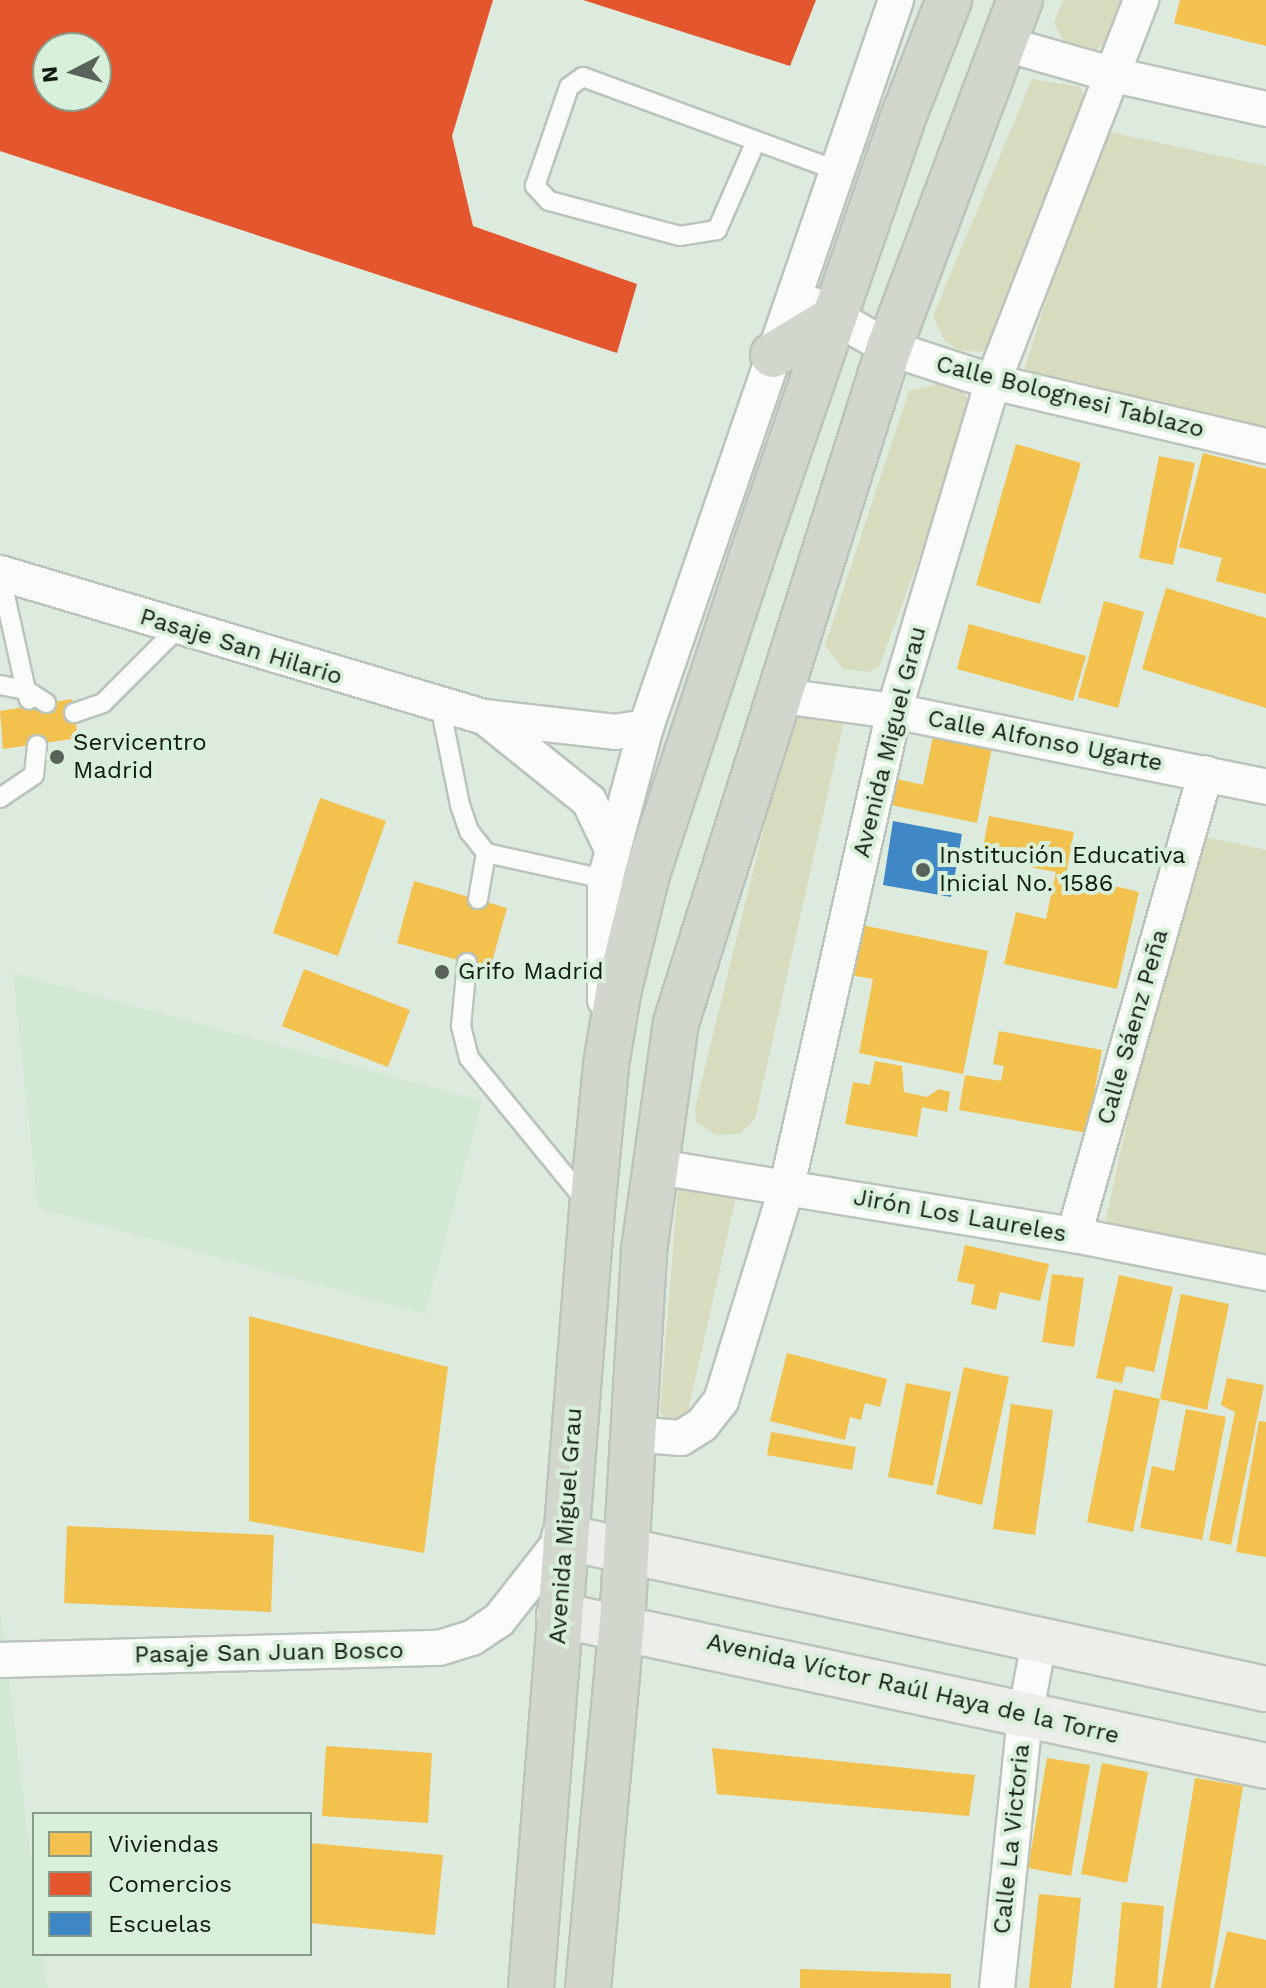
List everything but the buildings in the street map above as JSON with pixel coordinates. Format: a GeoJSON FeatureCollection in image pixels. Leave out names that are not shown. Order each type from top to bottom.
{"type":"FeatureCollection","features":[{"type":"Feature","properties":{"kind":"highway","name":"Avenida Miguel Grau"},"geometry":{"type":"LineString","coordinates":[[531,1988],[564,1537],[606,1065],[647,874],[834,318],[949,0]]}},
{"type":"Feature","properties":{"kind":"highway"},"geometry":{"type":"LineString","coordinates":[[588,1988],[622,1624],[632,1434],[652,1166],[676,1023],[775,695],[889,348],[1020,0]]}},
{"type":"Feature","properties":{"kind":"highway"},"geometry":{"type":"LineString","coordinates":[[773,355],[834,318]]}},
{"type":"Feature","properties":{"kind":"main road"},"geometry":{"type":"LineString","coordinates":[[564,1537],[627,1547],[1039,1642],[1266,1689]]}},
{"type":"Feature","properties":{"kind":"main road","name":"Avenida Víctor Raúl Haya de la Torre"},"geometry":{"type":"LineString","coordinates":[[559,1615],[622,1624],[1025,1716],[1266,1766]]}},
{"type":"Feature","properties":{"kind":"street","name":"Avenida Miguel Grau"},"geometry":{"type":"LineString","coordinates":[[606,1065],[608,865],[646,727],[896,0]]}},
{"type":"Feature","properties":{"kind":"street","name":"Avenida Miguel Grau"},"geometry":{"type":"LineString","coordinates":[[632,1434],[681,1438],[702,1425],[721,1401],[787,1186],[894,711],[993,382],[1141,0]]}},
{"type":"Feature","properties":{"kind":"street"},"geometry":{"type":"LineString","coordinates":[[1005,44],[1114,75],[1266,109]]}},
{"type":"Feature","properties":{"kind":"street","name":"Calle Bolognesi Tablazo"},"geometry":{"type":"LineString","coordinates":[[794,291],[834,318],[889,348],[993,382],[1266,446]]}},
{"type":"Feature","properties":{"kind":"street","name":"Pasaje San Hilario"},"geometry":{"type":"LineString","coordinates":[[0,573],[484,717],[583,730],[646,727]]}},
{"type":"Feature","properties":{"kind":"street","name":"Calle Alfonso Ugarte"},"geometry":{"type":"LineString","coordinates":[[775,695],[894,711],[1266,787]]}},
{"type":"Feature","properties":{"kind":"street","name":"Pasaje San Hilario"},"geometry":{"type":"LineString","coordinates":[[484,717],[589,801],[608,865]]}},
{"type":"Feature","properties":{"kind":"street","name":"Calle Sáenz Peña"},"geometry":{"type":"LineString","coordinates":[[1074,1235],[1206,773]]}},
{"type":"Feature","properties":{"kind":"street","name":"Jirón Los Laureles"},"geometry":{"type":"LineString","coordinates":[[652,1166],[1074,1235],[1266,1273]]}},
{"type":"Feature","properties":{"kind":"street","name":"Pasaje San Juan Bosco"},"geometry":{"type":"LineString","coordinates":[[0,1660],[439,1648],[472,1638],[499,1620],[517,1592],[564,1537]]}},
{"type":"Feature","properties":{"kind":"street"},"geometry":{"type":"LineString","coordinates":[[517,1592],[559,1615]]}},
{"type":"Feature","properties":{"kind":"street","name":"Calle La Victoria"},"geometry":{"type":"LineString","coordinates":[[997,1988],[1025,1716],[1039,1642]]}},
{"type":"Feature","properties":{"kind":"lane"},"geometry":{"type":"LineString","coordinates":[[756,141],[717,230],[680,236],[549,201],[535,186],[569,87],[583,77],[836,170]]}},
{"type":"Feature","properties":{"kind":"lane"},"geometry":{"type":"LineString","coordinates":[[0,573],[34,699],[0,685]]}},
{"type":"Feature","properties":{"kind":"lane"},"geometry":{"type":"LineString","coordinates":[[74,713],[103,703],[178,628]]}},
{"type":"Feature","properties":{"kind":"lane"},"geometry":{"type":"LineString","coordinates":[[440,705],[460,805],[469,831],[486,853],[608,865],[647,874]]}},
{"type":"Feature","properties":{"kind":"lane"},"geometry":{"type":"LineString","coordinates":[[0,798],[34,775],[37,745]]}},
{"type":"Feature","properties":{"kind":"lane"},"geometry":{"type":"LineString","coordinates":[[478,899],[486,853]]}},
{"type":"Feature","properties":{"kind":"lane"},"geometry":{"type":"LineString","coordinates":[[467,963],[461,1026],[469,1058],[592,1209]]}},
{"type":"Feature","properties":{"kind":"shaded area"},"geometry":{"type":"Polygon","coordinates":[[[1063,0],[1127,0],[1113,39],[1090,53],[1062,39],[1054,22],[1063,0]]]}},
{"type":"Feature","properties":{"kind":"shaded area"},"geometry":{"type":"Polygon","coordinates":[[[1032,79],[1080,87],[1087,103],[994,347],[979,352],[959,350],[945,341],[933,316],[1032,79]]]}},
{"type":"Feature","properties":{"kind":"shaded area"},"geometry":{"type":"Polygon","coordinates":[[[1110,132],[1266,166],[1266,429],[1028,378],[1025,368],[1099,133],[1110,132]]]}},
{"type":"Feature","properties":{"kind":"shaded area"},"geometry":{"type":"Polygon","coordinates":[[[946,382],[957,386],[975,406],[879,667],[868,672],[843,669],[825,645],[909,391],[946,382]]]}},
{"type":"Feature","properties":{"kind":"shaded area"},"geometry":{"type":"Polygon","coordinates":[[[792,713],[843,716],[843,725],[755,1119],[740,1134],[716,1135],[696,1122],[695,1108],[792,713]]]}},
{"type":"Feature","properties":{"kind":"shaded area"},"geometry":{"type":"Polygon","coordinates":[[[1206,837],[1266,850],[1266,1256],[1119,1239],[1106,1219],[1185,855],[1206,837]]]}},
{"type":"Feature","properties":{"kind":"shaded area"},"geometry":{"type":"Polygon","coordinates":[[[13,973],[482,1101],[425,1314],[38,1208],[13,973]]]}},
{"type":"Feature","properties":{"kind":"shaded area"},"geometry":{"type":"Polygon","coordinates":[[[678,1186],[738,1188],[688,1411],[682,1421],[666,1422],[660,1411],[678,1186]]]}},
{"type":"Feature","properties":{"kind":"shaded area"},"geometry":{"type":"Polygon","coordinates":[[[0,1607],[32,1869],[32,1956],[42,1956],[47,1988],[0,1988],[0,1607]]]}},
{"type":"Feature","properties":{"kind":"place","name":"Servicentro Madrid"},"geometry":{"type":"Point","coordinates":[57,757]}},
{"type":"Feature","properties":{"kind":"place","name":"Institución Educativa Inicial No. 1586"},"geometry":{"type":"Point","coordinates":[923,870]}},
{"type":"Feature","properties":{"kind":"place","name":"Grifo Madrid"},"geometry":{"type":"Point","coordinates":[442,972]}}]}
